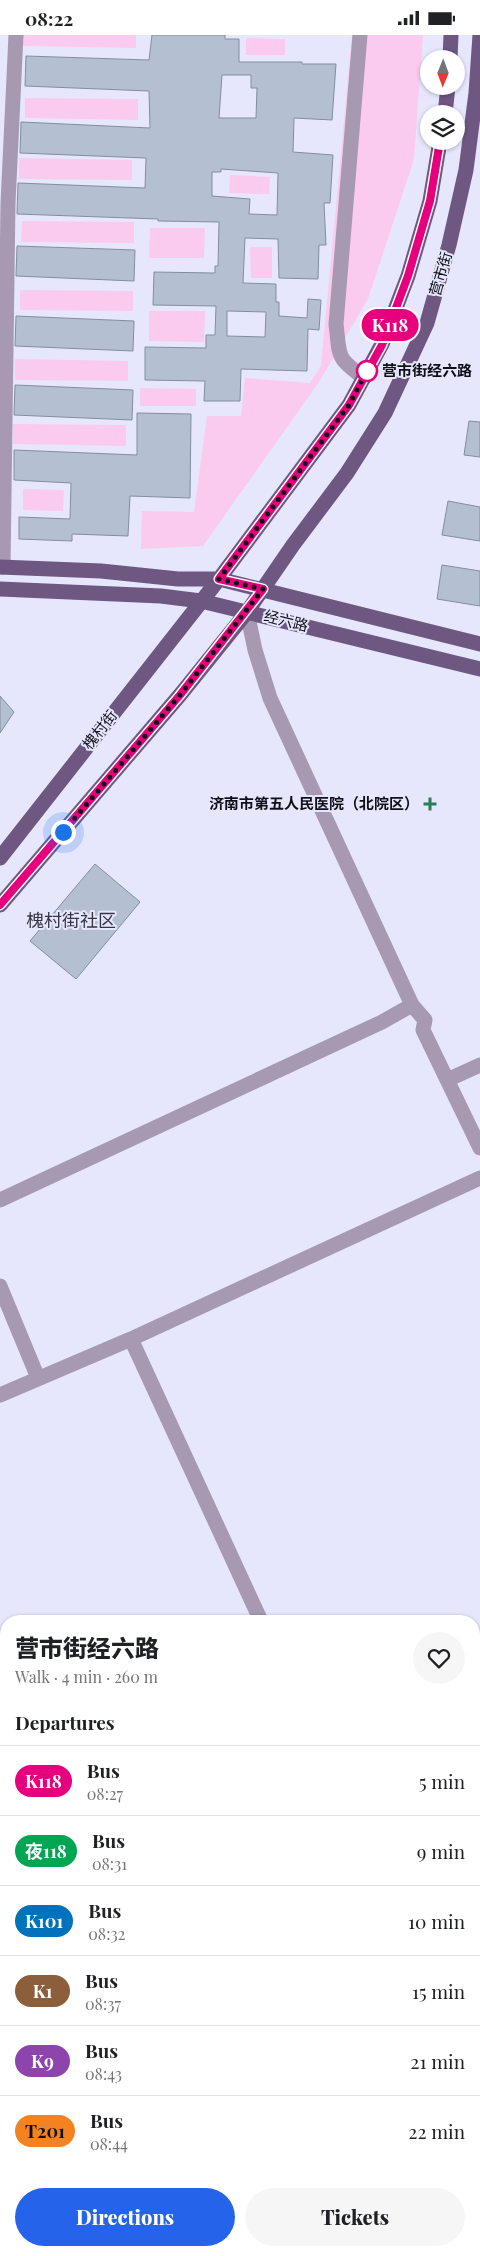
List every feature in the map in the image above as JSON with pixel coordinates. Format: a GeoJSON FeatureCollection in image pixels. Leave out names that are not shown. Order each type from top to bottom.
{"type":"FeatureCollection","features":[{"type":"Feature","properties":{"kind":"main road"},"geometry":{"type":"LineString","coordinates":[[450,50],[451,35]]}},
{"type":"Feature","properties":{"kind":"main road","name":"营市街"},"geometry":{"type":"LineString","coordinates":[[247,612],[293,545],[347,473],[385,413],[427,323],[450,245],[466,169],[476,93],[480,35]]}},
{"type":"Feature","properties":{"kind":"main road","name":"营市街"},"geometry":{"type":"LineString","coordinates":[[201,601],[349,405],[382,345],[408,276],[430,201],[438,150]]}},
{"type":"Feature","properties":{"kind":"main road","name":"经六路"},"geometry":{"type":"LineString","coordinates":[[1,567],[101,571],[178,579],[219,579],[480,644]]}},
{"type":"Feature","properties":{"kind":"main road","name":"经六路"},"geometry":{"type":"LineString","coordinates":[[0,589],[161,596],[201,601],[480,669]]}},
{"type":"Feature","properties":{"kind":"main road","name":"槐村街"},"geometry":{"type":"LineString","coordinates":[[0,858],[201,601]]}},
{"type":"Feature","properties":{"kind":"main road"},"geometry":{"type":"LineString","coordinates":[[0,905],[174,703],[247,612]]}},
{"type":"Feature","properties":{"kind":"street"},"geometry":{"type":"LineString","coordinates":[[1,567],[8,203],[16,35]]}},
{"type":"Feature","properties":{"kind":"street"},"geometry":{"type":"LineString","coordinates":[[360,35],[336,324],[340,356],[344,363],[364,378]]}},
{"type":"Feature","properties":{"kind":"street"},"geometry":{"type":"LineString","coordinates":[[247,612],[255,650],[270,698],[412,1005],[425,1020],[423,1030],[480,1148]]}},
{"type":"Feature","properties":{"kind":"street"},"geometry":{"type":"LineString","coordinates":[[0,1200],[382,1022],[412,1005]]}},
{"type":"Feature","properties":{"kind":"street"},"geometry":{"type":"LineString","coordinates":[[447,1080],[480,1065]]}},
{"type":"Feature","properties":{"kind":"street"},"geometry":{"type":"LineString","coordinates":[[0,1395],[131,1339],[480,1178]]}},
{"type":"Feature","properties":{"kind":"street"},"geometry":{"type":"LineString","coordinates":[[0,1286],[38,1378]]}},
{"type":"Feature","properties":{"kind":"street"},"geometry":{"type":"LineString","coordinates":[[131,1339],[258,1615]]}},
{"type":"Feature","properties":{"kind":"shaded area"},"geometry":{"type":"Polygon","coordinates":[[[23,35],[136,35],[136,48],[23,46],[23,35]]]}},
{"type":"Feature","properties":{"kind":"shaded area"},"geometry":{"type":"Polygon","coordinates":[[[352,35],[423,35],[422,50],[420,50],[414,159],[368,299],[319,382],[203,546],[141,549],[142,511],[194,512],[207,416],[241,416],[245,378],[310,383],[321,366],[352,35]]]}},
{"type":"Feature","properties":{"kind":"shaded area"},"geometry":{"type":"Polygon","coordinates":[[[246,38],[285,39],[285,55],[246,55],[246,38]]]}},
{"type":"Feature","properties":{"kind":"shaded area"},"geometry":{"type":"Polygon","coordinates":[[[25,98],[138,99],[138,120],[25,118],[25,98]]]}},
{"type":"Feature","properties":{"kind":"shaded area"},"geometry":{"type":"Polygon","coordinates":[[[19,158],[132,160],[132,180],[19,179],[19,158]]]}},
{"type":"Feature","properties":{"kind":"shaded area"},"geometry":{"type":"Polygon","coordinates":[[[230,175],[270,177],[269,194],[229,193],[230,175]]]}},
{"type":"Feature","properties":{"kind":"shaded area"},"geometry":{"type":"Polygon","coordinates":[[[22,221],[134,222],[134,243],[21,242],[22,221]]]}},
{"type":"Feature","properties":{"kind":"shaded area"},"geometry":{"type":"Polygon","coordinates":[[[150,228],[205,228],[204,258],[149,258],[150,228]]]}},
{"type":"Feature","properties":{"kind":"shaded area"},"geometry":{"type":"Polygon","coordinates":[[[250,247],[272,247],[272,278],[251,278],[250,247]]]}},
{"type":"Feature","properties":{"kind":"shaded area"},"geometry":{"type":"Polygon","coordinates":[[[20,290],[133,291],[133,311],[20,310],[20,290]]]}},
{"type":"Feature","properties":{"kind":"shaded area"},"geometry":{"type":"Polygon","coordinates":[[[149,311],[205,311],[204,342],[149,341],[149,311]]]}},
{"type":"Feature","properties":{"kind":"shaded area"},"geometry":{"type":"Polygon","coordinates":[[[15,359],[128,361],[128,381],[15,380],[15,359]]]}},
{"type":"Feature","properties":{"kind":"shaded area"},"geometry":{"type":"Polygon","coordinates":[[[140,388],[196,389],[196,406],[140,406],[140,388]]]}},
{"type":"Feature","properties":{"kind":"shaded area"},"geometry":{"type":"Polygon","coordinates":[[[13,424],[126,425],[126,446],[13,444],[13,424]]]}},
{"type":"Feature","properties":{"kind":"shaded area"},"geometry":{"type":"Polygon","coordinates":[[[23,489],[64,490],[63,511],[23,510],[23,489]]]}},
{"type":"Feature","properties":{"kind":"building"},"geometry":{"type":"Polygon","coordinates":[[[152,35],[225,35],[225,39],[239,39],[239,62],[336,64],[332,120],[294,118],[293,152],[333,155],[330,203],[324,203],[326,245],[319,245],[318,279],[279,278],[278,239],[245,238],[243,283],[276,284],[276,302],[279,302],[279,316],[307,318],[308,299],[321,300],[319,330],[308,329],[307,371],[241,369],[240,401],[204,401],[205,381],[145,380],[145,347],[206,348],[206,335],[215,335],[216,306],[153,305],[154,272],[215,273],[215,266],[218,266],[219,222],[17,214],[18,183],[145,188],[146,158],[20,153],[21,122],[150,128],[149,91],[25,86],[26,56],[149,60],[152,35]],[[222,75],[219,118],[256,118],[257,88],[251,88],[251,75],[222,75]],[[221,169],[221,172],[212,172],[212,196],[250,199],[249,214],[277,215],[278,173],[221,169]],[[227,311],[227,336],[265,337],[266,312],[227,311]]]}},
{"type":"Feature","properties":{"kind":"building"},"geometry":{"type":"Polygon","coordinates":[[[17,246],[135,250],[134,281],[16,276],[17,246]]]}},
{"type":"Feature","properties":{"kind":"building"},"geometry":{"type":"Polygon","coordinates":[[[16,316],[134,321],[133,351],[15,346],[16,316]]]}},
{"type":"Feature","properties":{"kind":"building"},"geometry":{"type":"Polygon","coordinates":[[[15,385],[133,390],[132,420],[14,415],[15,385]]]}},
{"type":"Feature","properties":{"kind":"building"},"geometry":{"type":"Polygon","coordinates":[[[137,413],[191,414],[190,498],[130,496],[128,536],[72,534],[72,541],[19,539],[19,517],[70,519],[71,483],[14,480],[14,450],[137,455],[137,413]]]}},
{"type":"Feature","properties":{"kind":"building"},"geometry":{"type":"Polygon","coordinates":[[[469,421],[480,422],[480,457],[464,455],[469,421]]]}},
{"type":"Feature","properties":{"kind":"building"},"geometry":{"type":"Polygon","coordinates":[[[448,501],[480,507],[480,541],[442,535],[448,501]]]}},
{"type":"Feature","properties":{"kind":"building"},"geometry":{"type":"Polygon","coordinates":[[[442,565],[480,571],[480,606],[437,599],[442,565]]]}},
{"type":"Feature","properties":{"kind":"building"},"geometry":{"type":"Polygon","coordinates":[[[0,696],[14,712],[0,733],[0,696]]]}},
{"type":"Feature","properties":{"kind":"building"},"geometry":{"type":"Polygon","coordinates":[[[95,864],[140,902],[76,979],[30,941],[95,864]]]}},
{"type":"Feature","properties":{"kind":"bus line","name":"K118"},"geometry":{"type":"LineString","coordinates":[[0,905],[180,695],[247,612],[263,589],[219,579],[349,405],[382,345],[408,276],[430,201],[438,150]]}},
{"type":"Feature","properties":{"kind":"place","name":"营市街经六路"},"geometry":{"type":"Point","coordinates":[367,371]}},
{"type":"Feature","properties":{"kind":"place","name":"济南市第五人民医院（北院区）"},"geometry":{"type":"Point","coordinates":[430,804]}},
{"type":"Feature","properties":{"kind":"district","name":"槐村街社区"},"geometry":{"type":"Point","coordinates":[71,921]}},
{"type":"Feature","properties":{"kind":"route"},"geometry":{"type":"LineString","coordinates":[[63,832],[180,695],[247,612],[263,589],[219,579],[349,405],[367,371]]}}]}
